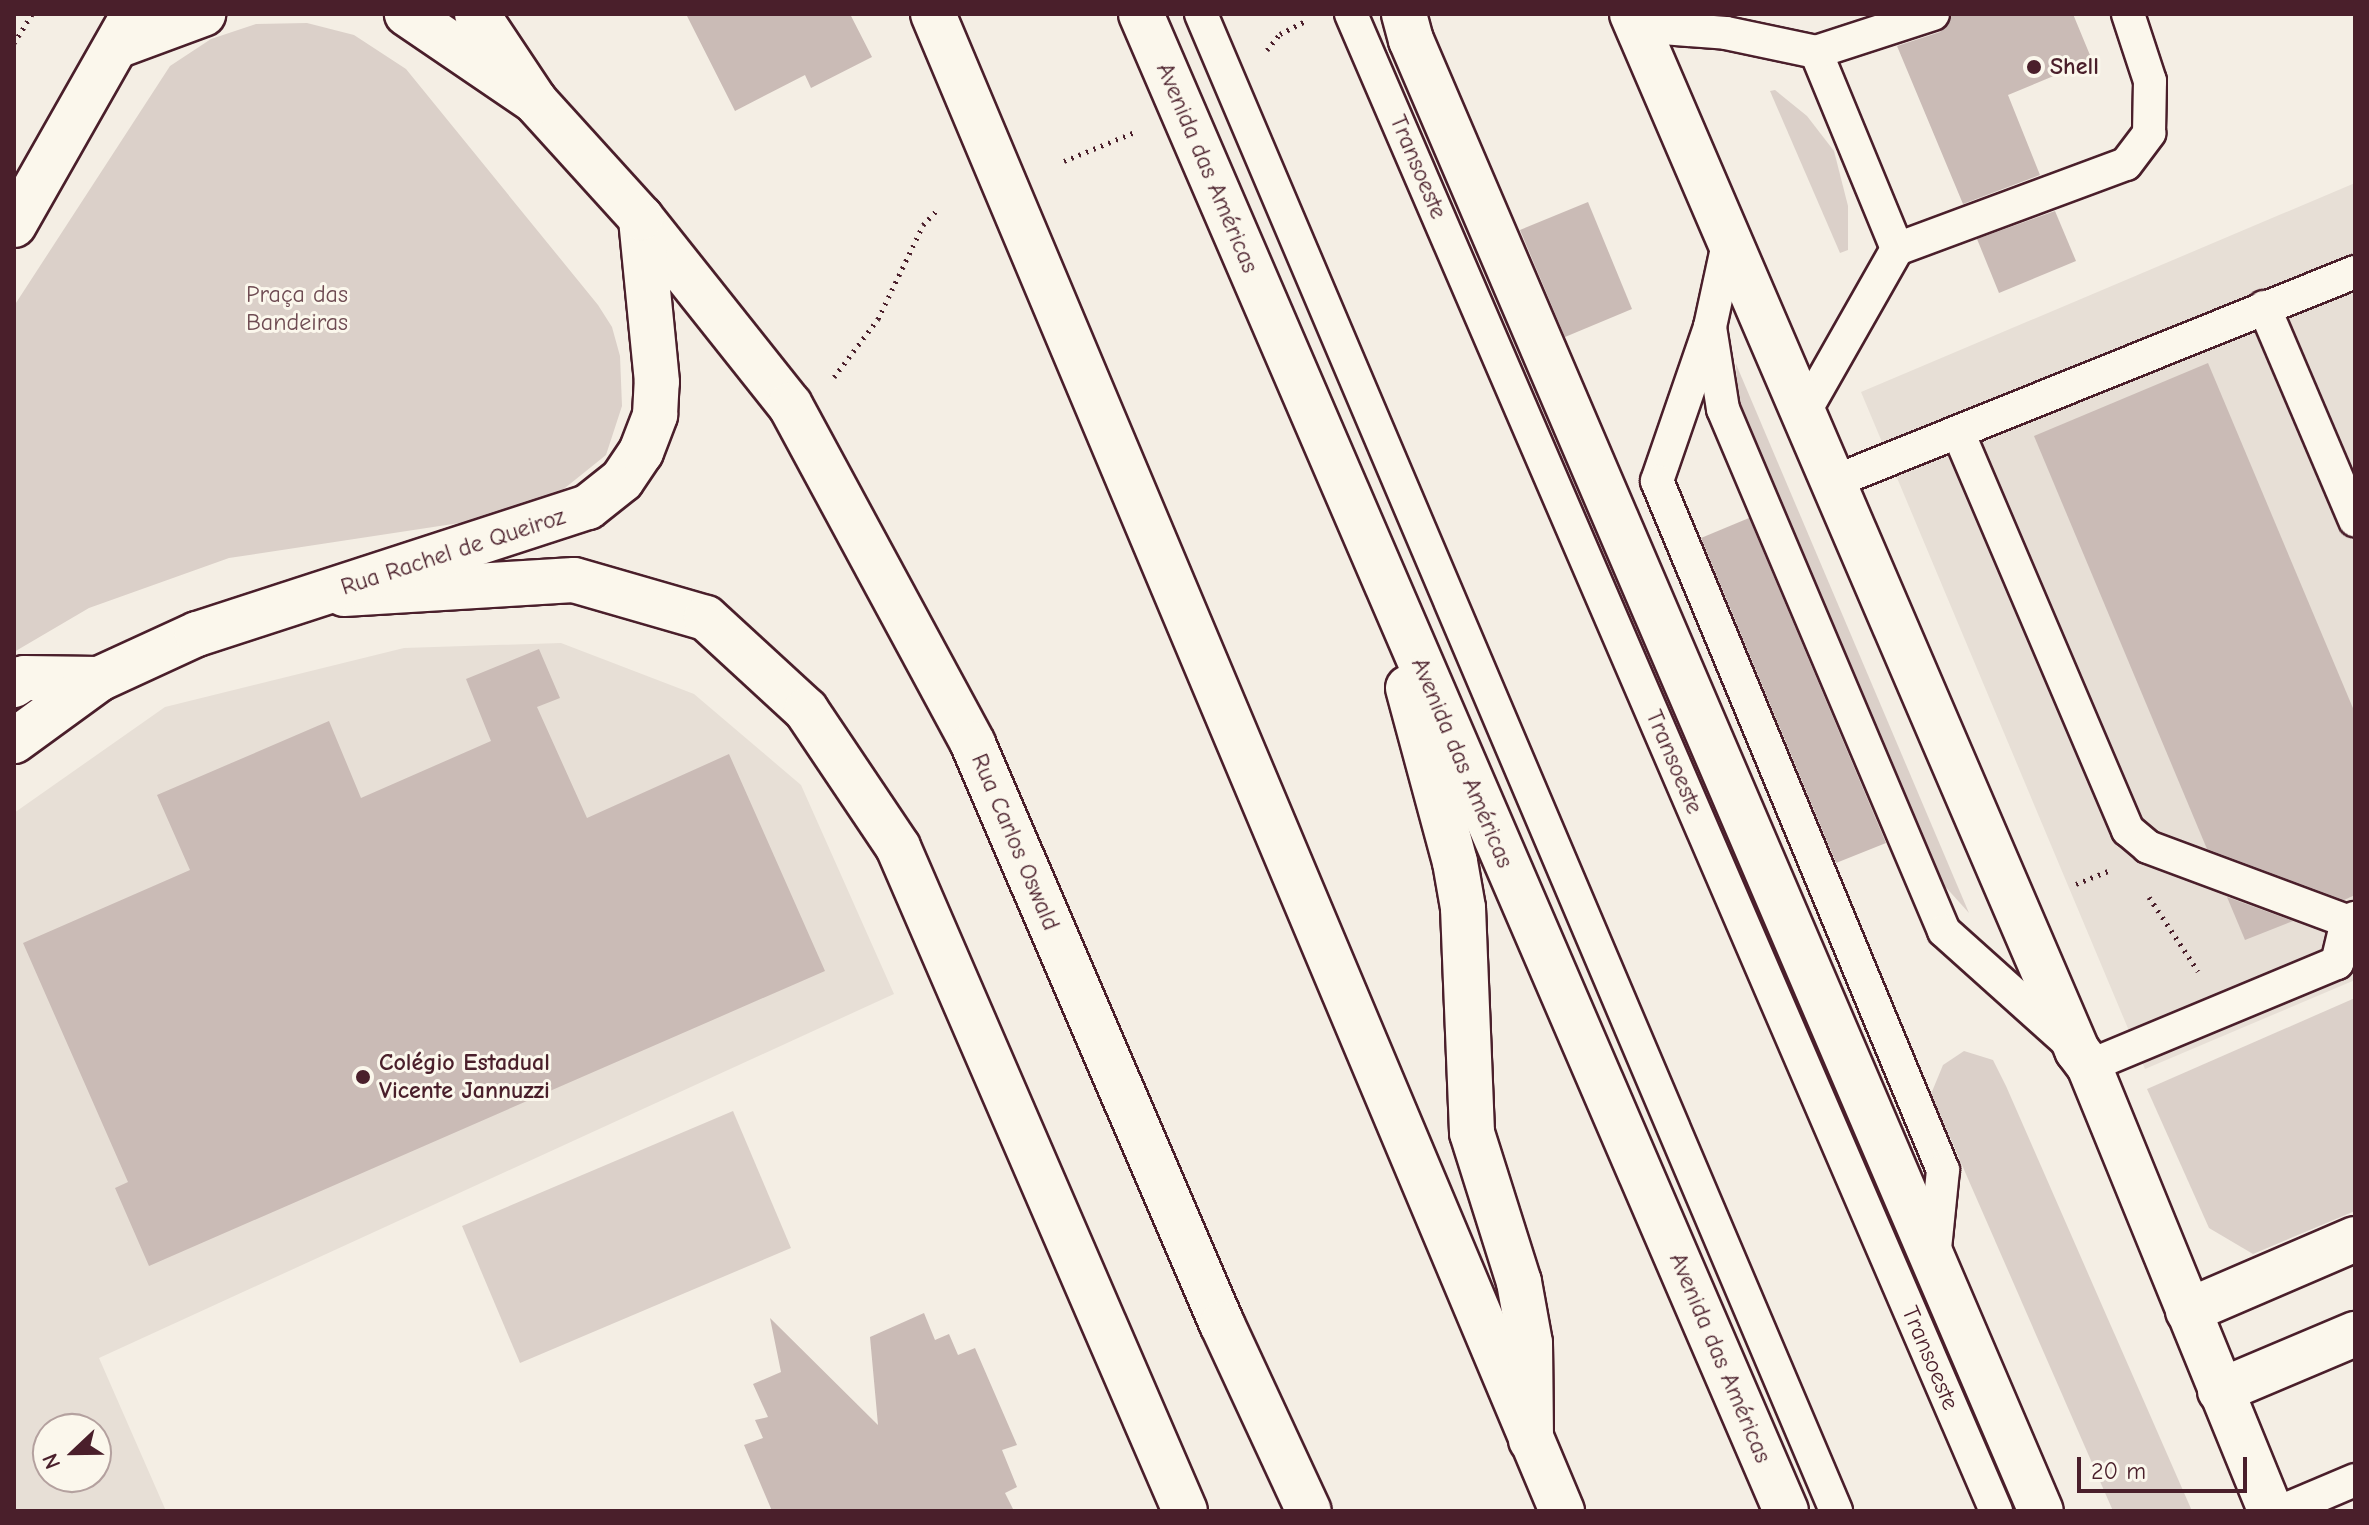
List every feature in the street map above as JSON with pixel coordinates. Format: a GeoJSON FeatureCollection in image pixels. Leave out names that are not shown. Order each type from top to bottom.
{"type":"FeatureCollection","features":[{"type":"Feature","properties":{"kind":"main road"},"geometry":{"type":"LineString","coordinates":[[14,225],[126,29],[203,14]]}},
{"type":"Feature","properties":{"kind":"main road"},"geometry":{"type":"LineString","coordinates":[[407,14],[535,101]]}},
{"type":"Feature","properties":{"kind":"main road"},"geometry":{"type":"LineString","coordinates":[[477,14],[535,101],[641,218]]}},
{"type":"Feature","properties":{"kind":"main road"},"geometry":{"type":"LineString","coordinates":[[933,14],[1562,1511]]}},
{"type":"Feature","properties":{"kind":"main road","name":"Avenida das Américas"},"geometry":{"type":"LineString","coordinates":[[1141,14],[1786,1511]]}},
{"type":"Feature","properties":{"kind":"main road"},"geometry":{"type":"LineString","coordinates":[[1404,14],[1411,40],[2041,1511]]}},
{"type":"Feature","properties":{"kind":"main road"},"geometry":{"type":"LineString","coordinates":[[1635,20],[2083,1058],[2271,1511]]}},
{"type":"Feature","properties":{"kind":"main road","name":"Rua Carlos Oswald"},"geometry":{"type":"LineString","coordinates":[[641,218],[790,405],[973,744],[1222,1324],[1309,1511]]}},
{"type":"Feature","properties":{"kind":"main road","name":"Rua Rachel de Queiroz"},"geometry":{"type":"LineString","coordinates":[[14,741],[99,679],[197,634],[537,527],[588,507],[622,480],[641,452],[655,415],[657,382],[641,218]]}},
{"type":"Feature","properties":{"kind":"main road"},"geometry":{"type":"LineString","coordinates":[[318,595],[574,580],[706,618],[806,710],[898,847],[1177,1507]]}},
{"type":"Feature","properties":{"kind":"main road"},"geometry":{"type":"LineString","coordinates":[[1389,592],[1415,723],[1455,862],[1463,908],[1472,1133],[1519,1282],[1530,1343],[1531,1440]]}},
{"type":"Feature","properties":{"kind":"main road"},"geometry":{"type":"LineString","coordinates":[[14,685],[24,678],[99,679]]}},
{"type":"Feature","properties":{"kind":"main road"},"geometry":{"type":"LineString","coordinates":[[2188,1311],[2355,1239]]}},
{"type":"Feature","properties":{"kind":"main road"},"geometry":{"type":"LineString","coordinates":[[2220,1391],[2355,1334]]}},
{"type":"Feature","properties":{"kind":"lane"},"geometry":{"type":"LineString","coordinates":[[1201,14],[1836,1511]]}},
{"type":"Feature","properties":{"kind":"lane","name":"Transoeste"},"geometry":{"type":"LineString","coordinates":[[1351,14],[1996,1511]]}},
{"type":"Feature","properties":{"kind":"lane"},"geometry":{"type":"LineString","coordinates":[[1635,20],[1726,33],[1816,52],[1933,14]]}},
{"type":"Feature","properties":{"kind":"lane"},"geometry":{"type":"LineString","coordinates":[[1804,413],[1897,249],[2126,164],[2149,133],[2150,81],[2128,14]]}},
{"type":"Feature","properties":{"kind":"lane"},"geometry":{"type":"LineString","coordinates":[[1816,52],[1897,249]]}},
{"type":"Feature","properties":{"kind":"lane"},"geometry":{"type":"LineString","coordinates":[[1729,239],[1710,327],[1657,481],[1943,1170],[1934,1259]]}},
{"type":"Feature","properties":{"kind":"lane"},"geometry":{"type":"LineString","coordinates":[[1833,482],[2355,272]]}},
{"type":"Feature","properties":{"kind":"lane"},"geometry":{"type":"LineString","coordinates":[[2264,307],[2355,520]]}},
{"type":"Feature","properties":{"kind":"lane"},"geometry":{"type":"LineString","coordinates":[[1710,327],[1723,409],[1944,931],[2083,1058],[2337,963],[2351,919],[2148,847],[2128,830],[1958,432]]}},
{"type":"Feature","properties":{"kind":"lane"},"geometry":{"type":"LineString","coordinates":[[2282,1511],[2355,1480]]}},
{"type":"Feature","properties":{"kind":"path"},"geometry":{"type":"LineString","coordinates":[[14,43],[32,14]]}},
{"type":"Feature","properties":{"kind":"path"},"geometry":{"type":"LineString","coordinates":[[1264,53],[1280,34],[1319,14]]}},
{"type":"Feature","properties":{"kind":"path"},"geometry":{"type":"LineString","coordinates":[[1064,161],[1135,132]]}},
{"type":"Feature","properties":{"kind":"path"},"geometry":{"type":"LineString","coordinates":[[790,405],[829,383],[852,356],[878,319],[923,225],[936,211]]}},
{"type":"Feature","properties":{"kind":"path"},"geometry":{"type":"LineString","coordinates":[[2076,884],[2115,869]]}},
{"type":"Feature","properties":{"kind":"path"},"geometry":{"type":"LineString","coordinates":[[2145,890],[2188,962],[2206,973]]}},
{"type":"Feature","properties":{"kind":"shaded area"},"geometry":{"type":"Polygon","coordinates":[[[2355,183],[2355,980],[2145,1069],[1861,392],[2355,183]]]}},
{"type":"Feature","properties":{"kind":"shaded area","name":"Colégio Estadual Vicente Jannuzzi"},"geometry":{"type":"Polygon","coordinates":[[[561,643],[694,694],[801,785],[894,994],[99,1358],[166,1511],[14,1511],[14,813],[165,707],[404,648],[561,643]]]}},
{"type":"Feature","properties":{"kind":"green space","name":"Praça das Bandeiras"},"geometry":{"type":"Polygon","coordinates":[[[307,23],[354,35],[406,69],[598,305],[612,327],[620,356],[622,406],[606,455],[550,500],[499,517],[229,558],[89,608],[14,652],[14,306],[170,66],[211,39],[256,24],[307,23]]]}},
{"type":"Feature","properties":{"kind":"green space"},"geometry":{"type":"Polygon","coordinates":[[[1775,90],[1807,116],[1834,151],[1848,206],[1848,250],[1840,253],[1770,91],[1775,90]]]}},
{"type":"Feature","properties":{"kind":"green space"},"geometry":{"type":"Polygon","coordinates":[[[1736,364],[1969,913],[1933,873],[1738,413],[1736,364]]]}},
{"type":"Feature","properties":{"kind":"green space"},"geometry":{"type":"Polygon","coordinates":[[[2355,998],[2355,1211],[2253,1254],[2209,1228],[2147,1089],[2355,998]]]}},
{"type":"Feature","properties":{"kind":"green space"},"geometry":{"type":"Polygon","coordinates":[[[1964,1051],[1993,1060],[2006,1086],[2192,1511],[2113,1511],[1931,1094],[1943,1065],[1964,1051]]]}},
{"type":"Feature","properties":{"kind":"green space"},"geometry":{"type":"Polygon","coordinates":[[[733,1111],[791,1248],[520,1363],[462,1226],[733,1111]]]}},
{"type":"Feature","properties":{"kind":"building"},"geometry":{"type":"Polygon","coordinates":[[[686,14],[850,14],[872,57],[811,88],[805,75],[735,111],[686,14]]]}},
{"type":"Feature","properties":{"kind":"building"},"geometry":{"type":"Polygon","coordinates":[[[1951,14],[2073,14],[2092,60],[2008,95],[2040,175],[1963,204],[1897,46],[1940,32],[1951,14]]]}},
{"type":"Feature","properties":{"kind":"building"},"geometry":{"type":"Polygon","coordinates":[[[1588,202],[1632,309],[1565,337],[1520,230],[1588,202]]]}},
{"type":"Feature","properties":{"kind":"building"},"geometry":{"type":"Polygon","coordinates":[[[2055,211],[2076,261],[1999,293],[1977,239],[2055,211]]]}},
{"type":"Feature","properties":{"kind":"building"},"geometry":{"type":"Polygon","coordinates":[[[2208,363],[2355,713],[2355,895],[2344,900],[2207,849],[2034,436],[2208,363]]]}},
{"type":"Feature","properties":{"kind":"building"},"geometry":{"type":"Polygon","coordinates":[[[1749,518],[1886,843],[1836,863],[1701,538],[1749,518]]]}},
{"type":"Feature","properties":{"kind":"building","name":"Colégio Estadual Vicente Jannuzzi"},"geometry":{"type":"Polygon","coordinates":[[[539,649],[560,698],[537,707],[587,818],[729,754],[825,971],[149,1266],[115,1188],[128,1182],[23,943],[190,870],[157,795],[329,721],[361,798],[491,741],[466,679],[539,649]]]}},
{"type":"Feature","properties":{"kind":"building"},"geometry":{"type":"Polygon","coordinates":[[[2227,897],[2293,921],[2245,940],[2227,897]]]}},
{"type":"Feature","properties":{"kind":"building"},"geometry":{"type":"Polygon","coordinates":[[[924,1313],[935,1340],[949,1334],[958,1355],[975,1348],[1017,1445],[1002,1450],[1017,1487],[1005,1493],[1014,1511],[772,1511],[744,1445],[763,1438],[755,1420],[768,1417],[753,1384],[781,1372],[770,1318],[878,1425],[870,1337],[924,1313]]]}},
{"type":"Feature","properties":{"kind":"place","name":"Shell"},"geometry":{"type":"Point","coordinates":[2034,67]}},
{"type":"Feature","properties":{"kind":"place","name":"Colégio Estadual Vicente Jannuzzi"},"geometry":{"type":"Point","coordinates":[363,1077]}}]}
